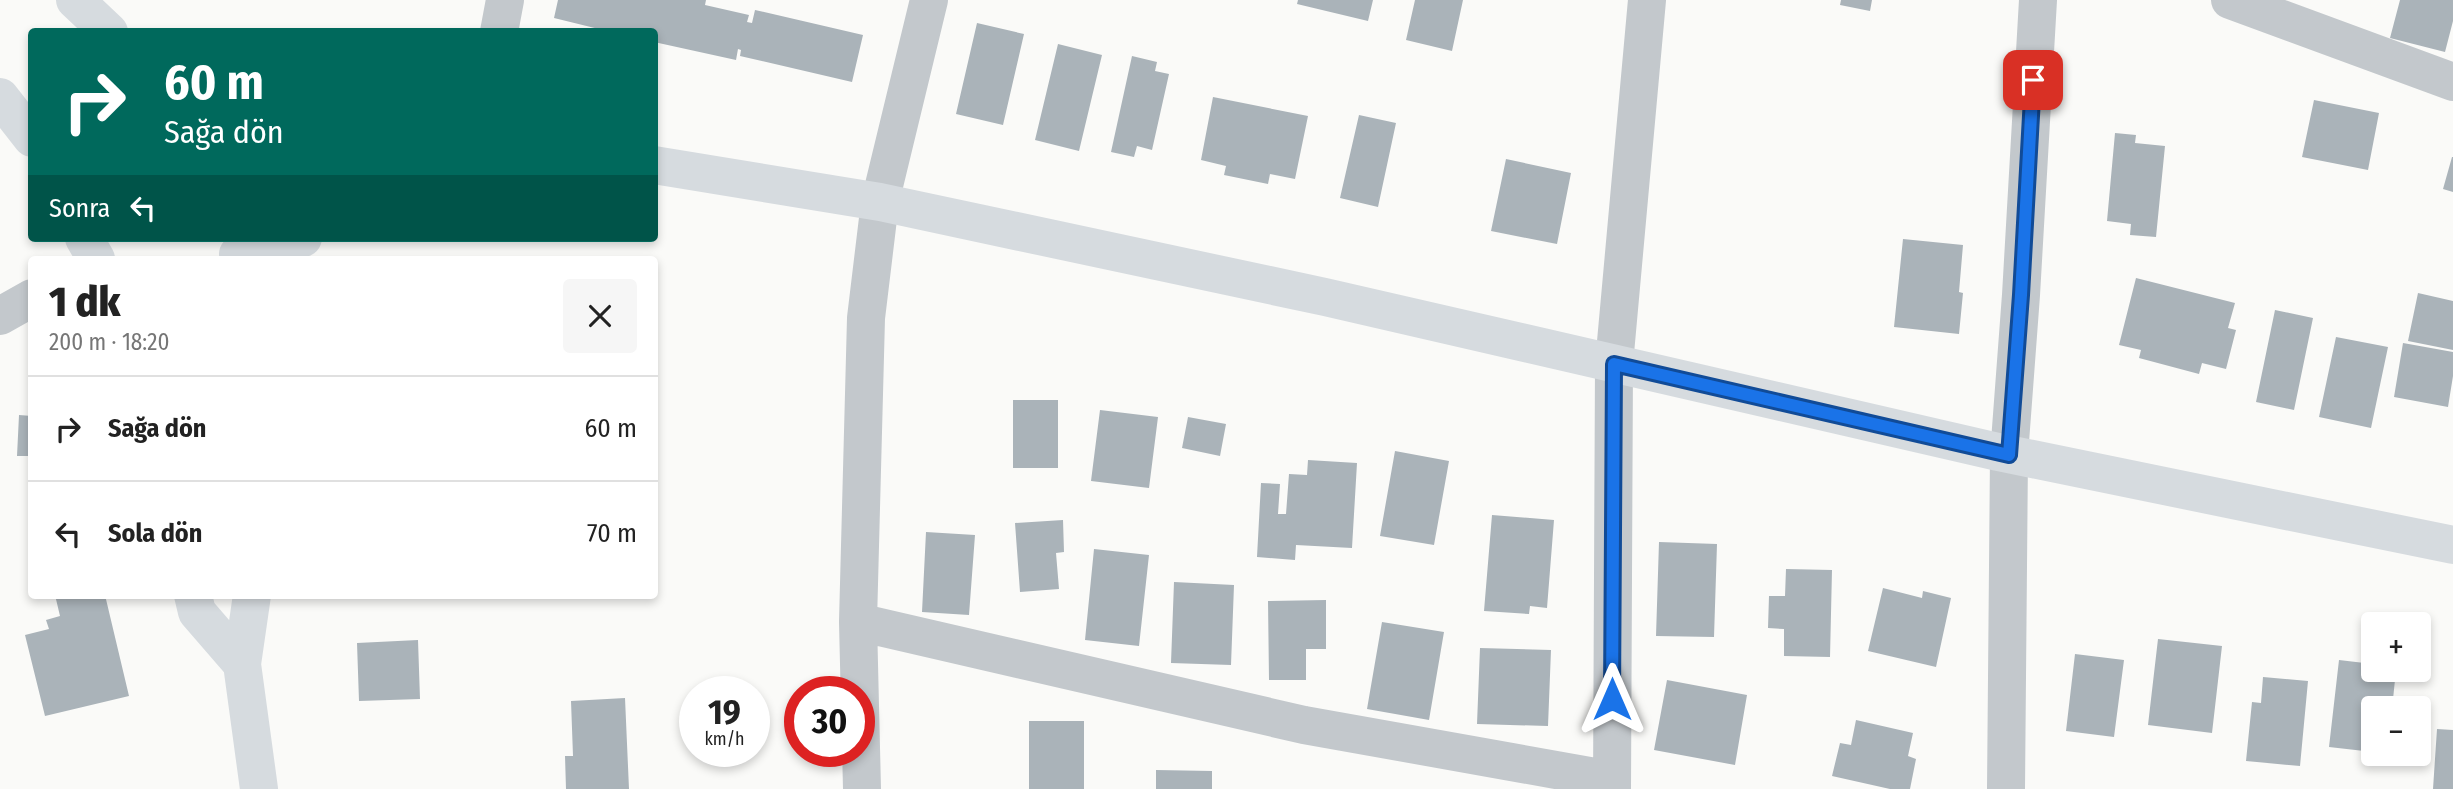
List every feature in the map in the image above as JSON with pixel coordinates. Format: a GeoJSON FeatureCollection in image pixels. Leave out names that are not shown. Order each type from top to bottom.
{"type":"FeatureCollection","features":[{"type":"Feature","properties":{"kind":"street"},"geometry":{"type":"LineString","coordinates":[[75,0],[105,28]]}},
{"type":"Feature","properties":{"kind":"street"},"geometry":{"type":"LineString","coordinates":[[500,28],[505,0]]}},
{"type":"Feature","properties":{"kind":"street"},"geometry":{"type":"LineString","coordinates":[[862,789],[858,622],[866,318],[880,202],[929,0]]}},
{"type":"Feature","properties":{"kind":"street"},"geometry":{"type":"LineString","coordinates":[[858,622],[1304,725],[1612,785],[1614,364],[1647,0]]}},
{"type":"Feature","properties":{"kind":"street"},"geometry":{"type":"LineString","coordinates":[[2006,789],[2009,455],[2038,0]]}},
{"type":"Feature","properties":{"kind":"street"},"geometry":{"type":"LineString","coordinates":[[2230,0],[2453,82]]}},
{"type":"Feature","properties":{"kind":"street"},"geometry":{"type":"LineString","coordinates":[[0,97],[28,133]]}},
{"type":"Feature","properties":{"kind":"street"},"geometry":{"type":"LineString","coordinates":[[658,166],[880,202],[1325,298],[2009,455],[2453,545]]}},
{"type":"Feature","properties":{"kind":"street"},"geometry":{"type":"LineString","coordinates":[[240,250],[282,242]]}},
{"type":"Feature","properties":{"kind":"street"},"geometry":{"type":"LineString","coordinates":[[0,316],[28,300]]}},
{"type":"Feature","properties":{"kind":"street"},"geometry":{"type":"LineString","coordinates":[[194,599],[197,612],[242,664]]}},
{"type":"Feature","properties":{"kind":"street"},"geometry":{"type":"LineString","coordinates":[[251,599],[242,664],[259,789]]}},
{"type":"Feature","properties":{"kind":"building"},"geometry":{"type":"Polygon","coordinates":[[[558,0],[706,0],[705,5],[749,15],[747,22],[752,23],[755,10],[863,35],[852,82],[740,56],[741,50],[738,49],[736,60],[658,43],[658,28],[595,28],[554,18],[558,0]]]}},
{"type":"Feature","properties":{"kind":"building"},"geometry":{"type":"Polygon","coordinates":[[[1298,0],[1373,0],[1368,21],[1297,4],[1298,0]]]}},
{"type":"Feature","properties":{"kind":"building"},"geometry":{"type":"Polygon","coordinates":[[[1415,0],[1463,0],[1452,51],[1406,40],[1415,0]]]}},
{"type":"Feature","properties":{"kind":"building"},"geometry":{"type":"Polygon","coordinates":[[[1841,0],[1872,0],[1870,11],[1840,5],[1841,0]]]}},
{"type":"Feature","properties":{"kind":"building"},"geometry":{"type":"Polygon","coordinates":[[[2400,0],[2453,0],[2453,21],[2445,52],[2390,38],[2400,0]]]}},
{"type":"Feature","properties":{"kind":"building"},"geometry":{"type":"Polygon","coordinates":[[[977,23],[1024,34],[1003,125],[956,114],[977,23]]]}},
{"type":"Feature","properties":{"kind":"building"},"geometry":{"type":"Polygon","coordinates":[[[1058,44],[1102,55],[1079,151],[1035,140],[1058,44]]]}},
{"type":"Feature","properties":{"kind":"building"},"geometry":{"type":"Polygon","coordinates":[[[1132,56],[1157,62],[1155,71],[1169,74],[1152,150],[1137,146],[1134,157],[1111,152],[1132,56]]]}},
{"type":"Feature","properties":{"kind":"building"},"geometry":{"type":"Polygon","coordinates":[[[1213,97],[1308,116],[1295,179],[1270,174],[1268,184],[1224,175],[1226,166],[1201,160],[1213,97]]]}},
{"type":"Feature","properties":{"kind":"building"},"geometry":{"type":"Polygon","coordinates":[[[2314,100],[2379,113],[2368,170],[2302,157],[2314,100]]]}},
{"type":"Feature","properties":{"kind":"building"},"geometry":{"type":"Polygon","coordinates":[[[1359,115],[1396,123],[1378,207],[1340,198],[1359,115]]]}},
{"type":"Feature","properties":{"kind":"building"},"geometry":{"type":"Polygon","coordinates":[[[2115,133],[2136,135],[2135,143],[2165,146],[2156,237],[2130,235],[2131,224],[2107,221],[2115,133]]]}},
{"type":"Feature","properties":{"kind":"building"},"geometry":{"type":"Polygon","coordinates":[[[2453,157],[2453,192],[2443,189],[2453,157]]]}},
{"type":"Feature","properties":{"kind":"building"},"geometry":{"type":"Polygon","coordinates":[[[1506,159],[1571,173],[1557,244],[1491,231],[1506,159]]]}},
{"type":"Feature","properties":{"kind":"building"},"geometry":{"type":"Polygon","coordinates":[[[1903,239],[1963,245],[1959,292],[1963,293],[1959,334],[1894,327],[1903,239]]]}},
{"type":"Feature","properties":{"kind":"building"},"geometry":{"type":"Polygon","coordinates":[[[2136,278],[2235,303],[2228,328],[2236,330],[2226,369],[2202,363],[2199,374],[2139,358],[2141,350],[2119,345],[2136,278]]]}},
{"type":"Feature","properties":{"kind":"building"},"geometry":{"type":"Polygon","coordinates":[[[2418,293],[2453,301],[2453,350],[2408,341],[2418,293]]]}},
{"type":"Feature","properties":{"kind":"building"},"geometry":{"type":"Polygon","coordinates":[[[2275,310],[2313,318],[2294,410],[2256,402],[2275,310]]]}},
{"type":"Feature","properties":{"kind":"building"},"geometry":{"type":"Polygon","coordinates":[[[2336,337],[2388,347],[2371,428],[2319,417],[2336,337]]]}},
{"type":"Feature","properties":{"kind":"building"},"geometry":{"type":"Polygon","coordinates":[[[2403,343],[2453,352],[2453,376],[2448,407],[2394,397],[2403,343]]]}},
{"type":"Feature","properties":{"kind":"building"},"geometry":{"type":"Polygon","coordinates":[[[1013,400],[1058,400],[1058,468],[1013,468],[1013,400]]]}},
{"type":"Feature","properties":{"kind":"building"},"geometry":{"type":"Polygon","coordinates":[[[1100,410],[1158,417],[1149,488],[1091,481],[1100,410]]]}},
{"type":"Feature","properties":{"kind":"building"},"geometry":{"type":"Polygon","coordinates":[[[19,415],[28,416],[28,456],[17,456],[19,415]]]}},
{"type":"Feature","properties":{"kind":"building"},"geometry":{"type":"Polygon","coordinates":[[[1188,417],[1226,424],[1220,456],[1182,448],[1188,417]]]}},
{"type":"Feature","properties":{"kind":"building"},"geometry":{"type":"Polygon","coordinates":[[[1395,451],[1449,461],[1434,545],[1380,536],[1395,451]]]}},
{"type":"Feature","properties":{"kind":"building"},"geometry":{"type":"Polygon","coordinates":[[[1308,460],[1357,463],[1352,548],[1296,545],[1295,560],[1257,557],[1261,483],[1280,484],[1278,514],[1286,514],[1289,474],[1307,475],[1308,460]]]}},
{"type":"Feature","properties":{"kind":"building"},"geometry":{"type":"Polygon","coordinates":[[[1492,515],[1554,520],[1547,608],[1530,606],[1529,614],[1484,611],[1492,515]]]}},
{"type":"Feature","properties":{"kind":"building"},"geometry":{"type":"Polygon","coordinates":[[[1063,520],[1064,552],[1056,553],[1059,589],[1020,592],[1015,523],[1063,520]]]}},
{"type":"Feature","properties":{"kind":"building"},"geometry":{"type":"Polygon","coordinates":[[[926,532],[975,535],[969,615],[922,612],[926,532]]]}},
{"type":"Feature","properties":{"kind":"building"},"geometry":{"type":"Polygon","coordinates":[[[1659,542],[1717,544],[1714,637],[1656,636],[1659,542]]]}},
{"type":"Feature","properties":{"kind":"building"},"geometry":{"type":"Polygon","coordinates":[[[1094,549],[1149,555],[1139,646],[1085,640],[1094,549]]]}},
{"type":"Feature","properties":{"kind":"building"},"geometry":{"type":"Polygon","coordinates":[[[1786,569],[1832,570],[1830,657],[1784,656],[1784,629],[1768,628],[1769,596],[1785,596],[1786,569]]]}},
{"type":"Feature","properties":{"kind":"building"},"geometry":{"type":"Polygon","coordinates":[[[1174,582],[1234,585],[1231,665],[1171,663],[1174,582]]]}},
{"type":"Feature","properties":{"kind":"building"},"geometry":{"type":"Polygon","coordinates":[[[1883,588],[1922,598],[1923,591],[1951,598],[1936,667],[1868,651],[1883,588]]]}},
{"type":"Feature","properties":{"kind":"building"},"geometry":{"type":"Polygon","coordinates":[[[56,599],[106,599],[129,696],[45,716],[25,635],[49,629],[46,620],[60,616],[56,599]]]}},
{"type":"Feature","properties":{"kind":"building"},"geometry":{"type":"Polygon","coordinates":[[[1326,600],[1326,649],[1306,649],[1306,680],[1269,680],[1268,601],[1326,600]]]}},
{"type":"Feature","properties":{"kind":"building"},"geometry":{"type":"Polygon","coordinates":[[[1382,622],[1444,632],[1429,720],[1367,709],[1382,622]]]}},
{"type":"Feature","properties":{"kind":"building"},"geometry":{"type":"Polygon","coordinates":[[[2158,639],[2222,646],[2212,733],[2148,725],[2158,639]]]}},
{"type":"Feature","properties":{"kind":"building"},"geometry":{"type":"Polygon","coordinates":[[[418,640],[420,699],[359,701],[357,643],[418,640]]]}},
{"type":"Feature","properties":{"kind":"building"},"geometry":{"type":"Polygon","coordinates":[[[1480,648],[1551,650],[1548,726],[1477,724],[1480,648]]]}},
{"type":"Feature","properties":{"kind":"building"},"geometry":{"type":"Polygon","coordinates":[[[2075,654],[2124,660],[2114,737],[2066,731],[2075,654]]]}},
{"type":"Feature","properties":{"kind":"building"},"geometry":{"type":"Polygon","coordinates":[[[2339,660],[2361,663],[2361,682],[2395,682],[2393,696],[2361,696],[2361,751],[2329,747],[2339,660]]]}},
{"type":"Feature","properties":{"kind":"building"},"geometry":{"type":"Polygon","coordinates":[[[2263,677],[2308,681],[2300,766],[2246,761],[2252,702],[2261,703],[2263,677]]]}},
{"type":"Feature","properties":{"kind":"building"},"geometry":{"type":"Polygon","coordinates":[[[1667,680],[1747,695],[1735,765],[1654,750],[1667,680]]]}},
{"type":"Feature","properties":{"kind":"building"},"geometry":{"type":"Polygon","coordinates":[[[625,698],[629,789],[566,789],[565,756],[573,756],[571,701],[625,698]]]}},
{"type":"Feature","properties":{"kind":"building"},"geometry":{"type":"Polygon","coordinates":[[[1856,720],[1913,733],[1908,756],[1916,759],[1910,789],[1890,789],[1832,776],[1840,743],[1851,745],[1856,720]]]}},
{"type":"Feature","properties":{"kind":"building"},"geometry":{"type":"Polygon","coordinates":[[[1029,721],[1084,721],[1084,789],[1029,789],[1029,721]]]}},
{"type":"Feature","properties":{"kind":"building"},"geometry":{"type":"Polygon","coordinates":[[[2437,729],[2453,730],[2453,789],[2433,789],[2437,729]]]}},
{"type":"Feature","properties":{"kind":"building"},"geometry":{"type":"Polygon","coordinates":[[[1156,770],[1212,771],[1212,789],[1156,789],[1156,770]]]}},
{"type":"Feature","properties":{"kind":"route"},"geometry":{"type":"LineString","coordinates":[[1612,699],[1614,364],[2009,455],[2033,80]]}}]}
